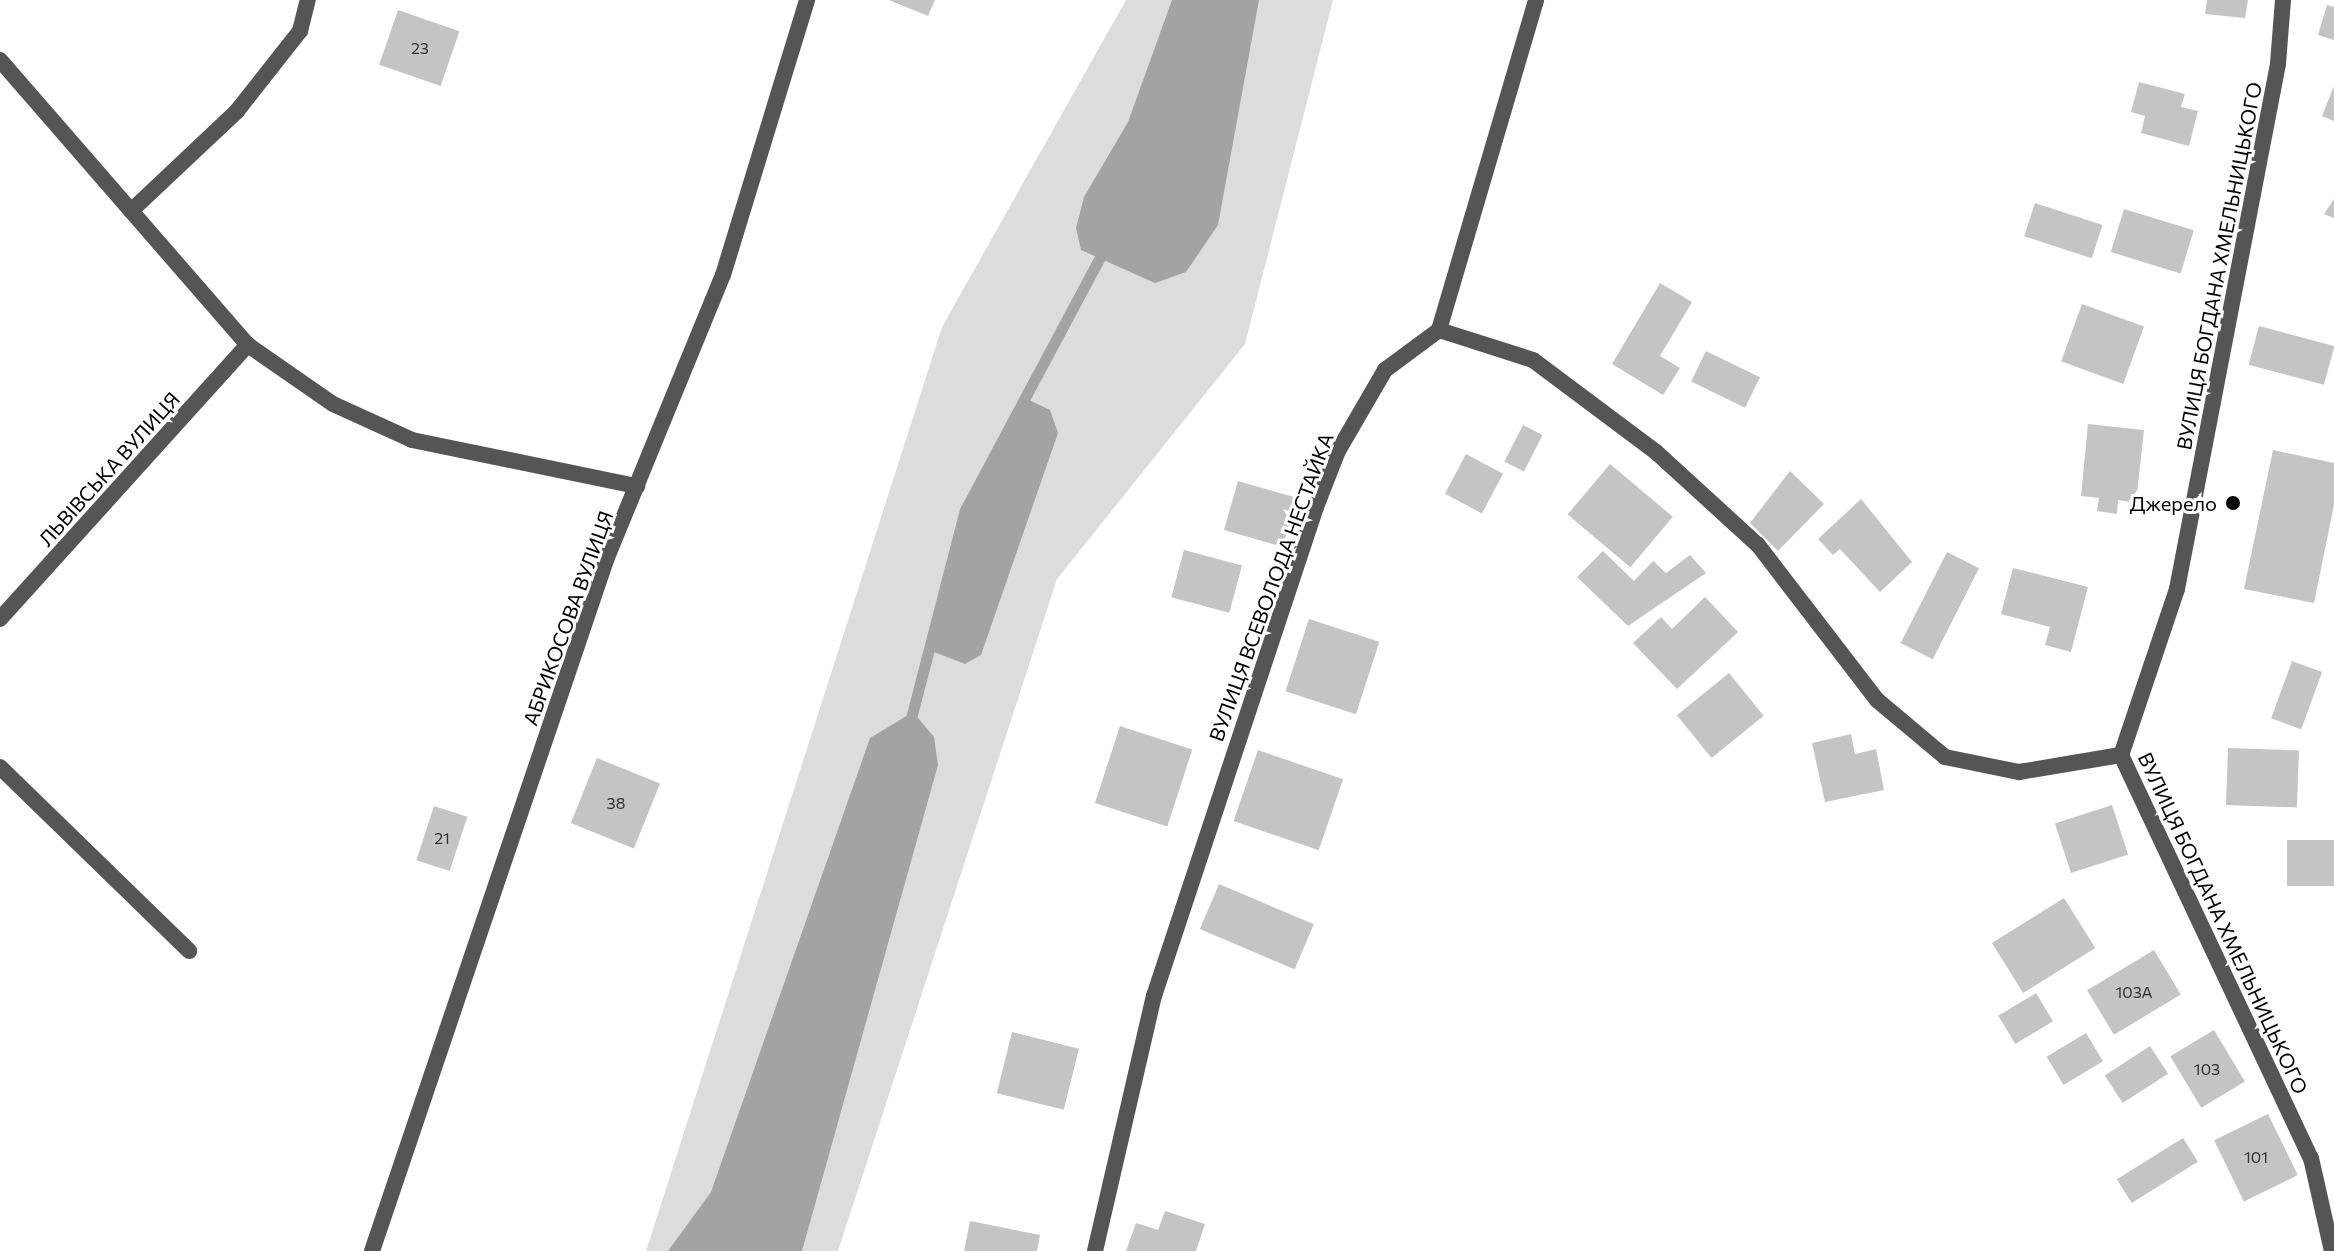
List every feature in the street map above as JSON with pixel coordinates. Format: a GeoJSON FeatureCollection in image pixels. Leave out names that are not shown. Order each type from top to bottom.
{"type":"FeatureCollection","features":[{"type":"Feature","properties":{"kind":"street"},"geometry":{"type":"LineString","coordinates":[[131,211],[237,111],[300,31],[308,0]]}},
{"type":"Feature","properties":{"kind":"street","name":"АБРИКОСОВА ВУЛИЦЯ"},"geometry":{"type":"LineString","coordinates":[[372,1251],[606,560],[723,275],[807,0]]}},
{"type":"Feature","properties":{"kind":"street"},"geometry":{"type":"LineString","coordinates":[[1536,0],[1439,330],[1533,360],[1656,452],[1758,545],[1877,700],[1945,757],[2019,772],[2121,755]]}},
{"type":"Feature","properties":{"kind":"street","name":"ВУЛИЦЯ БОГДАНА ХМЕЛЬНИЦЬКОГО"},"geometry":{"type":"LineString","coordinates":[[2283,0],[2278,64],[2177,589],[2121,755],[2311,1158],[2332,1251]]}},
{"type":"Feature","properties":{"kind":"street"},"geometry":{"type":"LineString","coordinates":[[0,60],[248,345],[333,404],[412,440],[637,486]]}},
{"type":"Feature","properties":{"kind":"street","name":"ВУЛИЦЯ ВСЕВОЛОДА НЕСТАЙКА"},"geometry":{"type":"LineString","coordinates":[[1095,1251],[1154,996],[1322,493],[1385,370],[1439,330]]}},
{"type":"Feature","properties":{"kind":"street","name":"ЛЬВІВСЬКА ВУЛИЦЯ"},"geometry":{"type":"LineString","coordinates":[[0,619],[248,345]]}},
{"type":"Feature","properties":{"kind":"street"},"geometry":{"type":"LineString","coordinates":[[0,767],[189,951]]}},
{"type":"Feature","properties":{"kind":"shaded area"},"geometry":{"type":"Polygon","coordinates":[[[1126,0],[1333,0],[1245,344],[1057,579],[838,1251],[646,1251],[942,327],[1126,0]]]}},
{"type":"Feature","properties":{"kind":"shaded area"},"geometry":{"type":"Polygon","coordinates":[[[1172,0],[1259,0],[1218,225],[1186,272],[1155,283],[1081,250],[1076,228],[1084,197],[1128,122],[1172,0]]]}},
{"type":"Feature","properties":{"kind":"shaded area"},"geometry":{"type":"Polygon","coordinates":[[[1025,398],[1050,410],[1058,433],[981,655],[965,664],[929,650],[965,510],[1025,398]]]}},
{"type":"Feature","properties":{"kind":"shaded area"},"geometry":{"type":"Polygon","coordinates":[[[913,712],[934,737],[938,765],[802,1251],[668,1251],[711,1192],[870,738],[913,712]]]}},
{"type":"Feature","properties":{"kind":"building"},"geometry":{"type":"Polygon","coordinates":[[[889,0],[935,0],[928,16],[889,0]]]}},
{"type":"Feature","properties":{"kind":"building"},"geometry":{"type":"Polygon","coordinates":[[[2207,0],[2248,0],[2245,18],[2205,14],[2207,0]]]}},
{"type":"Feature","properties":{"kind":"building"},"geometry":{"type":"Polygon","coordinates":[[[2327,5],[2334,7],[2334,40],[2318,35],[2327,5]]]}},
{"type":"Feature","properties":{"kind":"building"},"geometry":{"type":"Polygon","coordinates":[[[398,10],[459,31],[441,86],[379,65],[398,10]]]}},
{"type":"Feature","properties":{"kind":"building"},"geometry":{"type":"Polygon","coordinates":[[[2139,82],[2185,94],[2181,107],[2198,111],[2189,146],[2141,133],[2145,116],[2131,112],[2139,82]]]}},
{"type":"Feature","properties":{"kind":"building"},"geometry":{"type":"Polygon","coordinates":[[[2334,86],[2334,121],[2322,116],[2334,86]]]}},
{"type":"Feature","properties":{"kind":"building"},"geometry":{"type":"Polygon","coordinates":[[[2334,199],[2334,218],[2324,214],[2334,199]]]}},
{"type":"Feature","properties":{"kind":"building"},"geometry":{"type":"Polygon","coordinates":[[[2035,203],[2103,225],[2092,258],[2024,236],[2035,203]]]}},
{"type":"Feature","properties":{"kind":"building"},"geometry":{"type":"Polygon","coordinates":[[[2124,209],[2194,230],[2181,273],[2111,252],[2124,209]]]}},
{"type":"Feature","properties":{"kind":"building"},"geometry":{"type":"Polygon","coordinates":[[[1660,283],[1692,302],[1660,356],[1680,368],[1663,395],[1612,364],[1660,283]]]}},
{"type":"Feature","properties":{"kind":"building"},"geometry":{"type":"Polygon","coordinates":[[[2082,304],[2144,327],[2123,384],[2061,361],[2082,304]]]}},
{"type":"Feature","properties":{"kind":"building"},"geometry":{"type":"Polygon","coordinates":[[[2259,326],[2334,346],[2324,385],[2249,365],[2259,326]]]}},
{"type":"Feature","properties":{"kind":"building"},"geometry":{"type":"Polygon","coordinates":[[[1706,351],[1760,377],[1745,408],[1691,382],[1706,351]]]}},
{"type":"Feature","properties":{"kind":"building"},"geometry":{"type":"Polygon","coordinates":[[[2088,424],[2144,430],[2136,503],[2118,500],[2117,514],[2097,511],[2099,498],[2081,496],[2088,424]]]}},
{"type":"Feature","properties":{"kind":"building"},"geometry":{"type":"Polygon","coordinates":[[[1523,425],[1543,435],[1524,472],[1504,462],[1523,425]]]}},
{"type":"Feature","properties":{"kind":"building"},"geometry":{"type":"Polygon","coordinates":[[[2273,450],[2334,463],[2334,505],[2314,603],[2244,589],[2273,450]]]}},
{"type":"Feature","properties":{"kind":"building"},"geometry":{"type":"Polygon","coordinates":[[[1466,454],[1503,474],[1482,513],[1445,494],[1466,454]]]}},
{"type":"Feature","properties":{"kind":"building"},"geometry":{"type":"Polygon","coordinates":[[[1610,464],[1673,517],[1630,567],[1568,515],[1610,464]]]}},
{"type":"Feature","properties":{"kind":"building"},"geometry":{"type":"Polygon","coordinates":[[[1790,471],[1824,504],[1778,551],[1750,523],[1790,471]]]}},
{"type":"Feature","properties":{"kind":"building"},"geometry":{"type":"Polygon","coordinates":[[[1238,481],[1297,498],[1283,547],[1224,530],[1238,481]]]}},
{"type":"Feature","properties":{"kind":"building"},"geometry":{"type":"Polygon","coordinates":[[[1861,499],[1912,562],[1880,592],[1840,549],[1833,555],[1818,539],[1861,499]]]}},
{"type":"Feature","properties":{"kind":"building"},"geometry":{"type":"Polygon","coordinates":[[[1184,550],[1242,566],[1229,613],[1171,597],[1184,550]]]}},
{"type":"Feature","properties":{"kind":"building"},"geometry":{"type":"Polygon","coordinates":[[[1603,551],[1634,581],[1653,561],[1666,573],[1690,555],[1706,573],[1628,626],[1577,577],[1603,551]]]}},
{"type":"Feature","properties":{"kind":"building"},"geometry":{"type":"Polygon","coordinates":[[[1947,552],[1979,568],[1933,659],[1901,643],[1947,552]]]}},
{"type":"Feature","properties":{"kind":"building"},"geometry":{"type":"Polygon","coordinates":[[[2013,568],[2088,587],[2071,652],[2045,645],[2050,627],[2001,614],[2013,568]]]}},
{"type":"Feature","properties":{"kind":"building"},"geometry":{"type":"Polygon","coordinates":[[[1705,597],[1738,632],[1677,689],[1633,643],[1661,617],[1672,629],[1705,597]]]}},
{"type":"Feature","properties":{"kind":"building"},"geometry":{"type":"Polygon","coordinates":[[[1309,619],[1379,642],[1356,714],[1286,691],[1309,619]]]}},
{"type":"Feature","properties":{"kind":"building"},"geometry":{"type":"Polygon","coordinates":[[[2292,661],[2322,672],[2301,729],[2271,718],[2292,661]]]}},
{"type":"Feature","properties":{"kind":"building"},"geometry":{"type":"Polygon","coordinates":[[[1729,673],[1764,716],[1712,758],[1677,715],[1729,673]]]}},
{"type":"Feature","properties":{"kind":"building"},"geometry":{"type":"Polygon","coordinates":[[[1120,726],[1192,749],[1167,827],[1095,803],[1120,726]]]}},
{"type":"Feature","properties":{"kind":"building"},"geometry":{"type":"Polygon","coordinates":[[[1851,734],[1855,754],[1876,749],[1884,790],[1825,802],[1812,743],[1851,734]]]}},
{"type":"Feature","properties":{"kind":"building"},"geometry":{"type":"Polygon","coordinates":[[[2228,748],[2299,750],[2297,807],[2226,805],[2228,748]]]}},
{"type":"Feature","properties":{"kind":"building"},"geometry":{"type":"Polygon","coordinates":[[[1258,750],[1343,779],[1319,850],[1234,821],[1258,750]]]}},
{"type":"Feature","properties":{"kind":"building"},"geometry":{"type":"Polygon","coordinates":[[[597,758],[660,783],[634,848],[571,823],[597,758]]]}},
{"type":"Feature","properties":{"kind":"building"},"geometry":{"type":"Polygon","coordinates":[[[2112,805],[2128,854],[2071,873],[2055,824],[2112,805]]]}},
{"type":"Feature","properties":{"kind":"building"},"geometry":{"type":"Polygon","coordinates":[[[434,806],[467,817],[450,871],[416,860],[434,806]]]}},
{"type":"Feature","properties":{"kind":"building"},"geometry":{"type":"Polygon","coordinates":[[[2287,840],[2334,840],[2334,886],[2287,886],[2287,840]]]}},
{"type":"Feature","properties":{"kind":"building"},"geometry":{"type":"Polygon","coordinates":[[[1219,884],[1314,924],[1295,969],[1200,929],[1219,884]]]}},
{"type":"Feature","properties":{"kind":"building"},"geometry":{"type":"Polygon","coordinates":[[[2064,898],[2095,948],[2023,993],[1992,943],[2064,898]]]}},
{"type":"Feature","properties":{"kind":"building"},"geometry":{"type":"Polygon","coordinates":[[[2154,950],[2181,995],[2114,1035],[2087,990],[2154,950]]]}},
{"type":"Feature","properties":{"kind":"building"},"geometry":{"type":"Polygon","coordinates":[[[2036,993],[2053,1021],[2015,1044],[1998,1016],[2036,993]]]}},
{"type":"Feature","properties":{"kind":"building"},"geometry":{"type":"Polygon","coordinates":[[[2214,1030],[2245,1081],[2201,1108],[2170,1056],[2214,1030]]]}},
{"type":"Feature","properties":{"kind":"building"},"geometry":{"type":"Polygon","coordinates":[[[1012,1032],[1079,1049],[1064,1110],[997,1093],[1012,1032]]]}},
{"type":"Feature","properties":{"kind":"building"},"geometry":{"type":"Polygon","coordinates":[[[2086,1033],[2103,1061],[2064,1085],[2047,1057],[2086,1033]]]}},
{"type":"Feature","properties":{"kind":"building"},"geometry":{"type":"Polygon","coordinates":[[[2150,1046],[2168,1074],[2123,1103],[2105,1075],[2150,1046]]]}},
{"type":"Feature","properties":{"kind":"building"},"geometry":{"type":"Polygon","coordinates":[[[2268,1114],[2298,1175],[2244,1201],[2214,1140],[2268,1114]]]}},
{"type":"Feature","properties":{"kind":"building"},"geometry":{"type":"Polygon","coordinates":[[[2183,1138],[2198,1162],[2132,1203],[2117,1179],[2183,1138]]]}},
{"type":"Feature","properties":{"kind":"building"},"geometry":{"type":"Polygon","coordinates":[[[1165,1211],[1205,1224],[1196,1251],[1126,1251],[1136,1223],[1158,1230],[1165,1211]]]}},
{"type":"Feature","properties":{"kind":"building"},"geometry":{"type":"Polygon","coordinates":[[[970,1221],[1040,1235],[1037,1251],[964,1251],[970,1221]]]}},
{"type":"Feature","properties":{"kind":"waterway"},"geometry":{"type":"LineString","coordinates":[[909,726],[965,510],[1106,246]]}},
{"type":"Feature","properties":{"kind":"place","name":"Джерело"},"geometry":{"type":"Point","coordinates":[2233,503]}}]}
